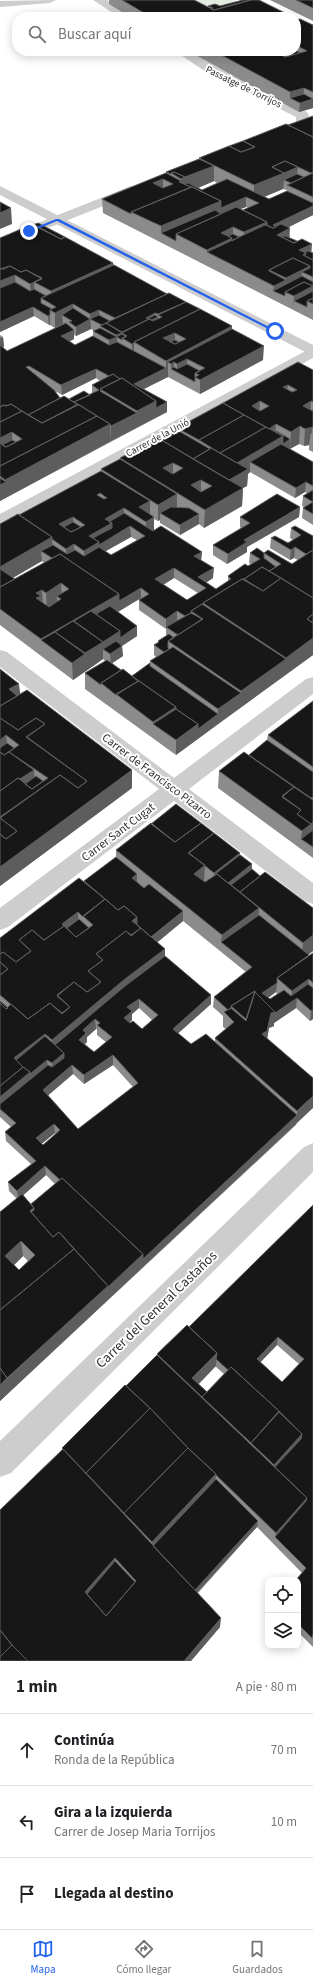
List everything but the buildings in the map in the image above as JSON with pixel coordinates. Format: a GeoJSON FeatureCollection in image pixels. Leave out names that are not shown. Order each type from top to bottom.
{"type":"FeatureCollection","features":[{"type":"Feature","properties":{"kind":"street"},"geometry":{"type":"LineString","coordinates":[[0,4],[50,0]]}},
{"type":"Feature","properties":{"kind":"street"},"geometry":{"type":"LineString","coordinates":[[99,0],[119,12]]}},
{"type":"Feature","properties":{"kind":"street","name":"Passatge de Torrijos"},"geometry":{"type":"LineString","coordinates":[[189,56],[207,68],[303,114],[308,120]]}},
{"type":"Feature","properties":{"kind":"street"},"geometry":{"type":"LineString","coordinates":[[287,127],[308,120]]}},
{"type":"Feature","properties":{"kind":"street"},"geometry":{"type":"LineString","coordinates":[[0,242],[142,185]]}},
{"type":"Feature","properties":{"kind":"street"},"geometry":{"type":"LineString","coordinates":[[0,190],[313,352]]}},
{"type":"Feature","properties":{"kind":"street","name":"Carrer de la Unió"},"geometry":{"type":"LineString","coordinates":[[0,521],[313,352]]}},
{"type":"Feature","properties":{"kind":"street","name":"Carrer de Francisco Pizarro"},"geometry":{"type":"LineString","coordinates":[[0,658],[174,788],[313,895]]}},
{"type":"Feature","properties":{"kind":"street","name":"Carrer Sant Cugat"},"geometry":{"type":"LineString","coordinates":[[0,921],[313,684]]}},
{"type":"Feature","properties":{"kind":"street","name":"Carrer del General Castaños"},"geometry":{"type":"LineString","coordinates":[[0,1462],[313,1155]]}},
{"type":"Feature","properties":{"kind":"shaded area"},"geometry":{"type":"Polygon","coordinates":[[[169,0],[234,0],[248,7],[228,12],[213,12],[169,0]]]}},
{"type":"Feature","properties":{"kind":"route"},"geometry":{"type":"LineString","coordinates":[[29,231],[58,220],[275,331]]}}]}
